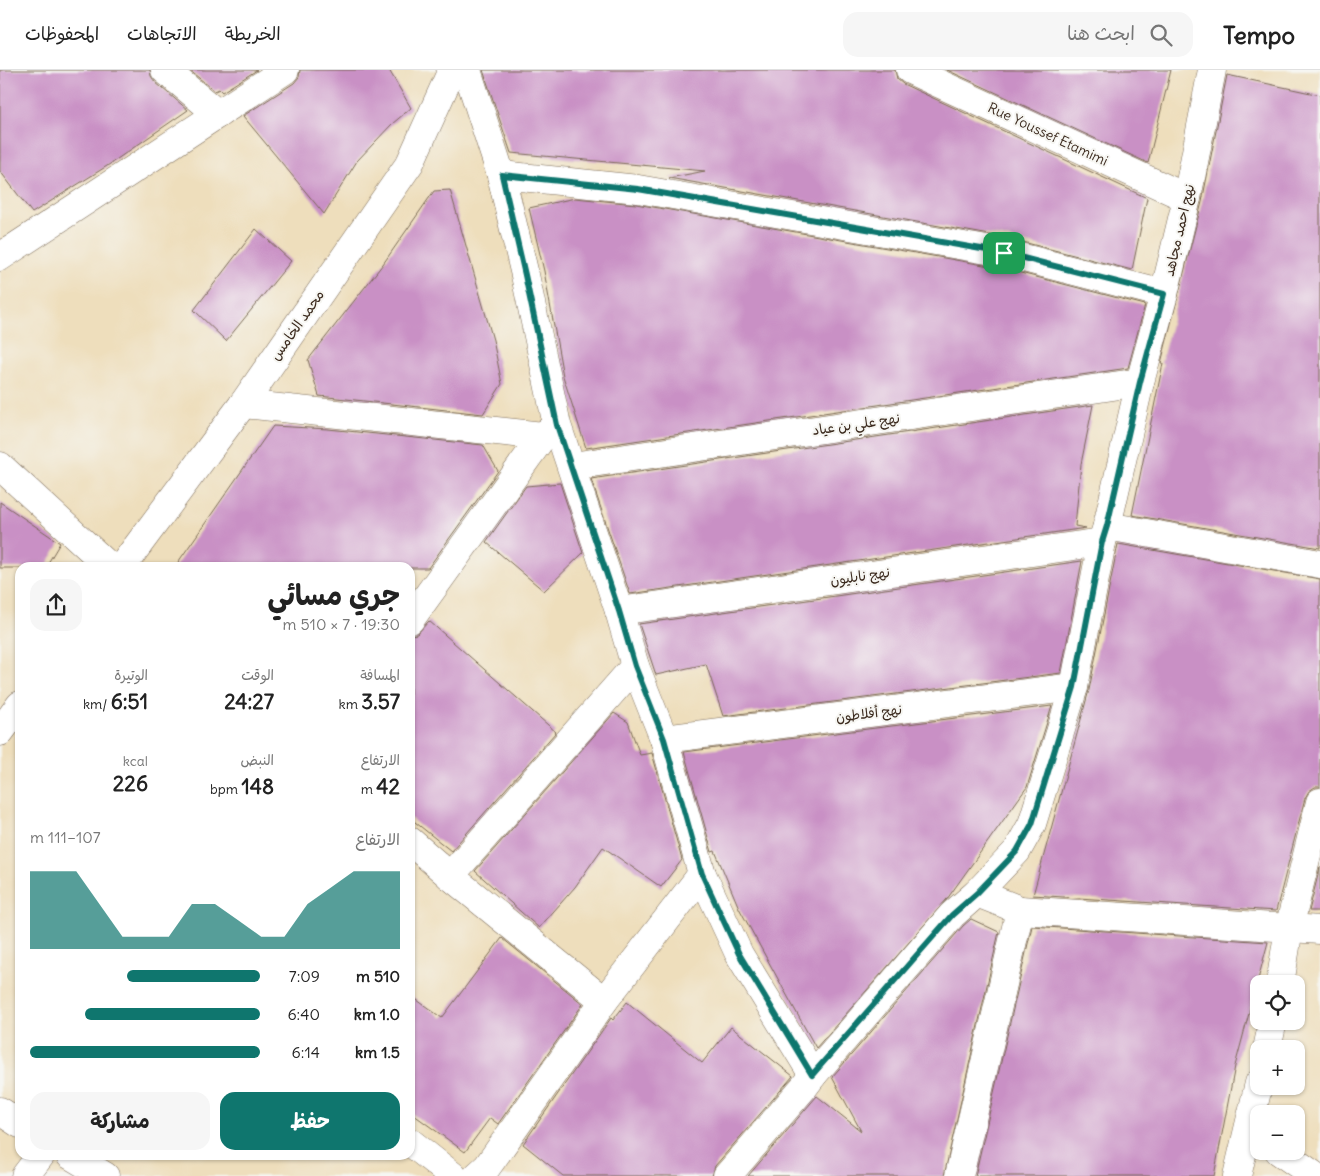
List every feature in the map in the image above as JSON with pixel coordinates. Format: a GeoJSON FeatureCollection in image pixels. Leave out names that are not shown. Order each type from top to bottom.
{"type":"FeatureCollection","features":[{"type":"Feature","properties":{"kind":"street"},"geometry":{"type":"LineString","coordinates":[[165,70],[218,114]]}},
{"type":"Feature","properties":{"kind":"street"},"geometry":{"type":"LineString","coordinates":[[0,257],[285,70]]}},
{"type":"Feature","properties":{"kind":"street","name":"محمد الخامس"},"geometry":{"type":"LineString","coordinates":[[125,562],[243,404],[410,163],[452,70]]}},
{"type":"Feature","properties":{"kind":"street"},"geometry":{"type":"LineString","coordinates":[[467,70],[502,175],[525,275],[550,430],[572,466],[635,666],[664,739],[702,874],[739,954],[812,1075]]}},
{"type":"Feature","properties":{"kind":"street","name":"Rue Youssef Etamimi"},"geometry":{"type":"LineString","coordinates":[[910,70],[1187,198]]}},
{"type":"Feature","properties":{"kind":"street","name":"نهج احمد مجاهد"},"geometry":{"type":"LineString","coordinates":[[727,1176],[804,1087],[812,1075],[952,915],[977,893],[1017,851],[1032,824],[1074,687],[1104,534],[1140,382],[1187,198],[1212,70]]}},
{"type":"Feature","properties":{"kind":"street"},"geometry":{"type":"LineString","coordinates":[[502,175],[638,189],[1004,253],[1164,294]]}},
{"type":"Feature","properties":{"kind":"street","name":"نهج علي بن عياد"},"geometry":{"type":"LineString","coordinates":[[572,466],[1140,382]]}},
{"type":"Feature","properties":{"kind":"street"},"geometry":{"type":"LineString","coordinates":[[243,404],[550,430]]}},
{"type":"Feature","properties":{"kind":"street"},"geometry":{"type":"LineString","coordinates":[[415,613],[550,430]]}},
{"type":"Feature","properties":{"kind":"street"},"geometry":{"type":"LineString","coordinates":[[0,466],[104,562]]}},
{"type":"Feature","properties":{"kind":"street","name":"نهج نابليون"},"geometry":{"type":"LineString","coordinates":[[619,611],[1104,534],[1320,564]]}},
{"type":"Feature","properties":{"kind":"street"},"geometry":{"type":"LineString","coordinates":[[450,876],[635,666]]}},
{"type":"Feature","properties":{"kind":"street","name":"نهج أفلاطون"},"geometry":{"type":"LineString","coordinates":[[664,739],[1074,687]]}},
{"type":"Feature","properties":{"kind":"street"},"geometry":{"type":"LineString","coordinates":[[0,732],[15,712]]}},
{"type":"Feature","properties":{"kind":"street"},"geometry":{"type":"LineString","coordinates":[[1281,975],[1289,928],[1320,802]]}},
{"type":"Feature","properties":{"kind":"street"},"geometry":{"type":"LineString","coordinates":[[415,845],[604,1001]]}},
{"type":"Feature","properties":{"kind":"street"},"geometry":{"type":"LineString","coordinates":[[477,1176],[487,1167],[604,1001],[702,874]]}},
{"type":"Feature","properties":{"kind":"street"},"geometry":{"type":"LineString","coordinates":[[977,893],[1020,910],[1320,930]]}},
{"type":"Feature","properties":{"kind":"street"},"geometry":{"type":"LineString","coordinates":[[959,1176],[1020,910]]}},
{"type":"Feature","properties":{"kind":"street"},"geometry":{"type":"LineString","coordinates":[[0,1110],[15,1120]]}},
{"type":"Feature","properties":{"kind":"street"},"geometry":{"type":"LineString","coordinates":[[1237,1176],[1250,1143]]}},
{"type":"Feature","properties":{"kind":"street"},"geometry":{"type":"LineString","coordinates":[[415,1146],[453,1176]]}},
{"type":"Feature","properties":{"kind":"street"},"geometry":{"type":"LineString","coordinates":[[25,1176],[37,1160]]}},
{"type":"Feature","properties":{"kind":"street"},"geometry":{"type":"LineString","coordinates":[[78,1160],[105,1176]]}},
{"type":"Feature","properties":{"kind":"street"},"geometry":{"type":"LineString","coordinates":[[1293,1160],[1315,1176]]}},
{"type":"Feature","properties":{"kind":"building"},"geometry":{"type":"Polygon","coordinates":[[[0,70],[150,70],[155,82],[188,110],[107,166],[32,213],[0,171],[0,70]]]}},
{"type":"Feature","properties":{"kind":"building"},"geometry":{"type":"Polygon","coordinates":[[[189,70],[257,70],[222,92],[219,89],[215,91],[189,70]]]}},
{"type":"Feature","properties":{"kind":"building"},"geometry":{"type":"Polygon","coordinates":[[[300,70],[389,70],[411,108],[392,124],[357,161],[324,214],[243,116],[294,83],[299,77],[300,70]]]}},
{"type":"Feature","properties":{"kind":"building"},"geometry":{"type":"Polygon","coordinates":[[[483,70],[895,70],[897,79],[903,84],[1147,198],[1132,270],[1007,238],[669,178],[705,171],[511,153],[483,70]]]}},
{"type":"Feature","properties":{"kind":"building"},"geometry":{"type":"Polygon","coordinates":[[[947,70],[1171,70],[1148,163],[947,70]]]}},
{"type":"Feature","properties":{"kind":"building"},"geometry":{"type":"Polygon","coordinates":[[[1227,75],[1320,95],[1320,548],[1132,515],[1163,363],[1161,363],[1202,202],[1227,75]]]}},
{"type":"Feature","properties":{"kind":"building"},"geometry":{"type":"Polygon","coordinates":[[[450,190],[493,340],[502,384],[483,414],[319,396],[308,360],[383,264],[434,191],[450,190]]]}},
{"type":"Feature","properties":{"kind":"building"},"geometry":{"type":"Polygon","coordinates":[[[575,198],[636,204],[1001,268],[1145,305],[1128,368],[586,448],[563,376],[544,271],[529,208],[575,198]]]}},
{"type":"Feature","properties":{"kind":"building"},"geometry":{"type":"Polygon","coordinates":[[[256,229],[291,261],[226,341],[194,310],[256,229]]]}},
{"type":"Feature","properties":{"kind":"building"},"geometry":{"type":"Polygon","coordinates":[[[1093,405],[1081,464],[1075,526],[1086,528],[630,594],[591,479],[1093,405]]]}},
{"type":"Feature","properties":{"kind":"building"},"geometry":{"type":"Polygon","coordinates":[[[273,426],[328,429],[483,445],[498,471],[428,568],[415,568],[415,562],[178,562],[273,426]]]}},
{"type":"Feature","properties":{"kind":"building"},"geometry":{"type":"Polygon","coordinates":[[[560,483],[583,553],[544,591],[486,542],[526,486],[560,483]]]}},
{"type":"Feature","properties":{"kind":"building"},"geometry":{"type":"Polygon","coordinates":[[[0,502],[60,543],[49,562],[15,562],[15,568],[0,568],[0,502]]]}},
{"type":"Feature","properties":{"kind":"building"},"geometry":{"type":"Polygon","coordinates":[[[1118,544],[1320,579],[1320,787],[1315,787],[1309,791],[1305,798],[1276,911],[1033,895],[1089,690],[1118,544]]]}},
{"type":"Feature","properties":{"kind":"building"},"geometry":{"type":"Polygon","coordinates":[[[1082,561],[1061,673],[723,716],[706,664],[656,675],[639,624],[1082,561]]]}},
{"type":"Feature","properties":{"kind":"building"},"geometry":{"type":"Polygon","coordinates":[[[429,621],[556,732],[451,851],[415,822],[415,634],[429,621]]]}},
{"type":"Feature","properties":{"kind":"building"},"geometry":{"type":"Polygon","coordinates":[[[1052,706],[1027,787],[947,899],[816,1048],[739,908],[715,851],[712,852],[684,752],[1052,706]]]}},
{"type":"Feature","properties":{"kind":"building"},"geometry":{"type":"Polygon","coordinates":[[[614,713],[628,722],[640,755],[652,753],[682,860],[661,887],[603,847],[575,887],[539,928],[475,871],[614,713]]]}},
{"type":"Feature","properties":{"kind":"building"},"geometry":{"type":"Polygon","coordinates":[[[1320,867],[1320,911],[1309,911],[1320,867]]]}},
{"type":"Feature","properties":{"kind":"building"},"geometry":{"type":"Polygon","coordinates":[[[971,919],[999,932],[944,1176],[748,1176],[817,1096],[861,1131],[832,1077],[971,919]]]}},
{"type":"Feature","properties":{"kind":"building"},"geometry":{"type":"Polygon","coordinates":[[[1032,926],[1268,942],[1259,975],[1250,975],[1250,1010],[1235,1066],[1214,1176],[975,1176],[1032,926]]]}},
{"type":"Feature","properties":{"kind":"building"},"geometry":{"type":"Polygon","coordinates":[[[502,938],[583,1004],[498,1124],[490,1118],[465,1152],[415,1116],[415,999],[442,1018],[502,938]]]}},
{"type":"Feature","properties":{"kind":"building"},"geometry":{"type":"Polygon","coordinates":[[[627,1002],[702,1063],[731,1027],[793,1076],[715,1166],[712,1176],[563,1176],[523,1144],[611,1018],[613,1020],[627,1002]]]}},
{"type":"Feature","properties":{"kind":"route"},"geometry":{"type":"LineString","coordinates":[[502,175],[638,189],[1004,253],[1164,294],[1140,382],[1102,542],[1074,687],[1032,824],[1017,851],[977,893],[952,915],[812,1075],[739,954],[702,874],[664,739],[635,666],[619,611],[557,425],[502,175]]}}]}
